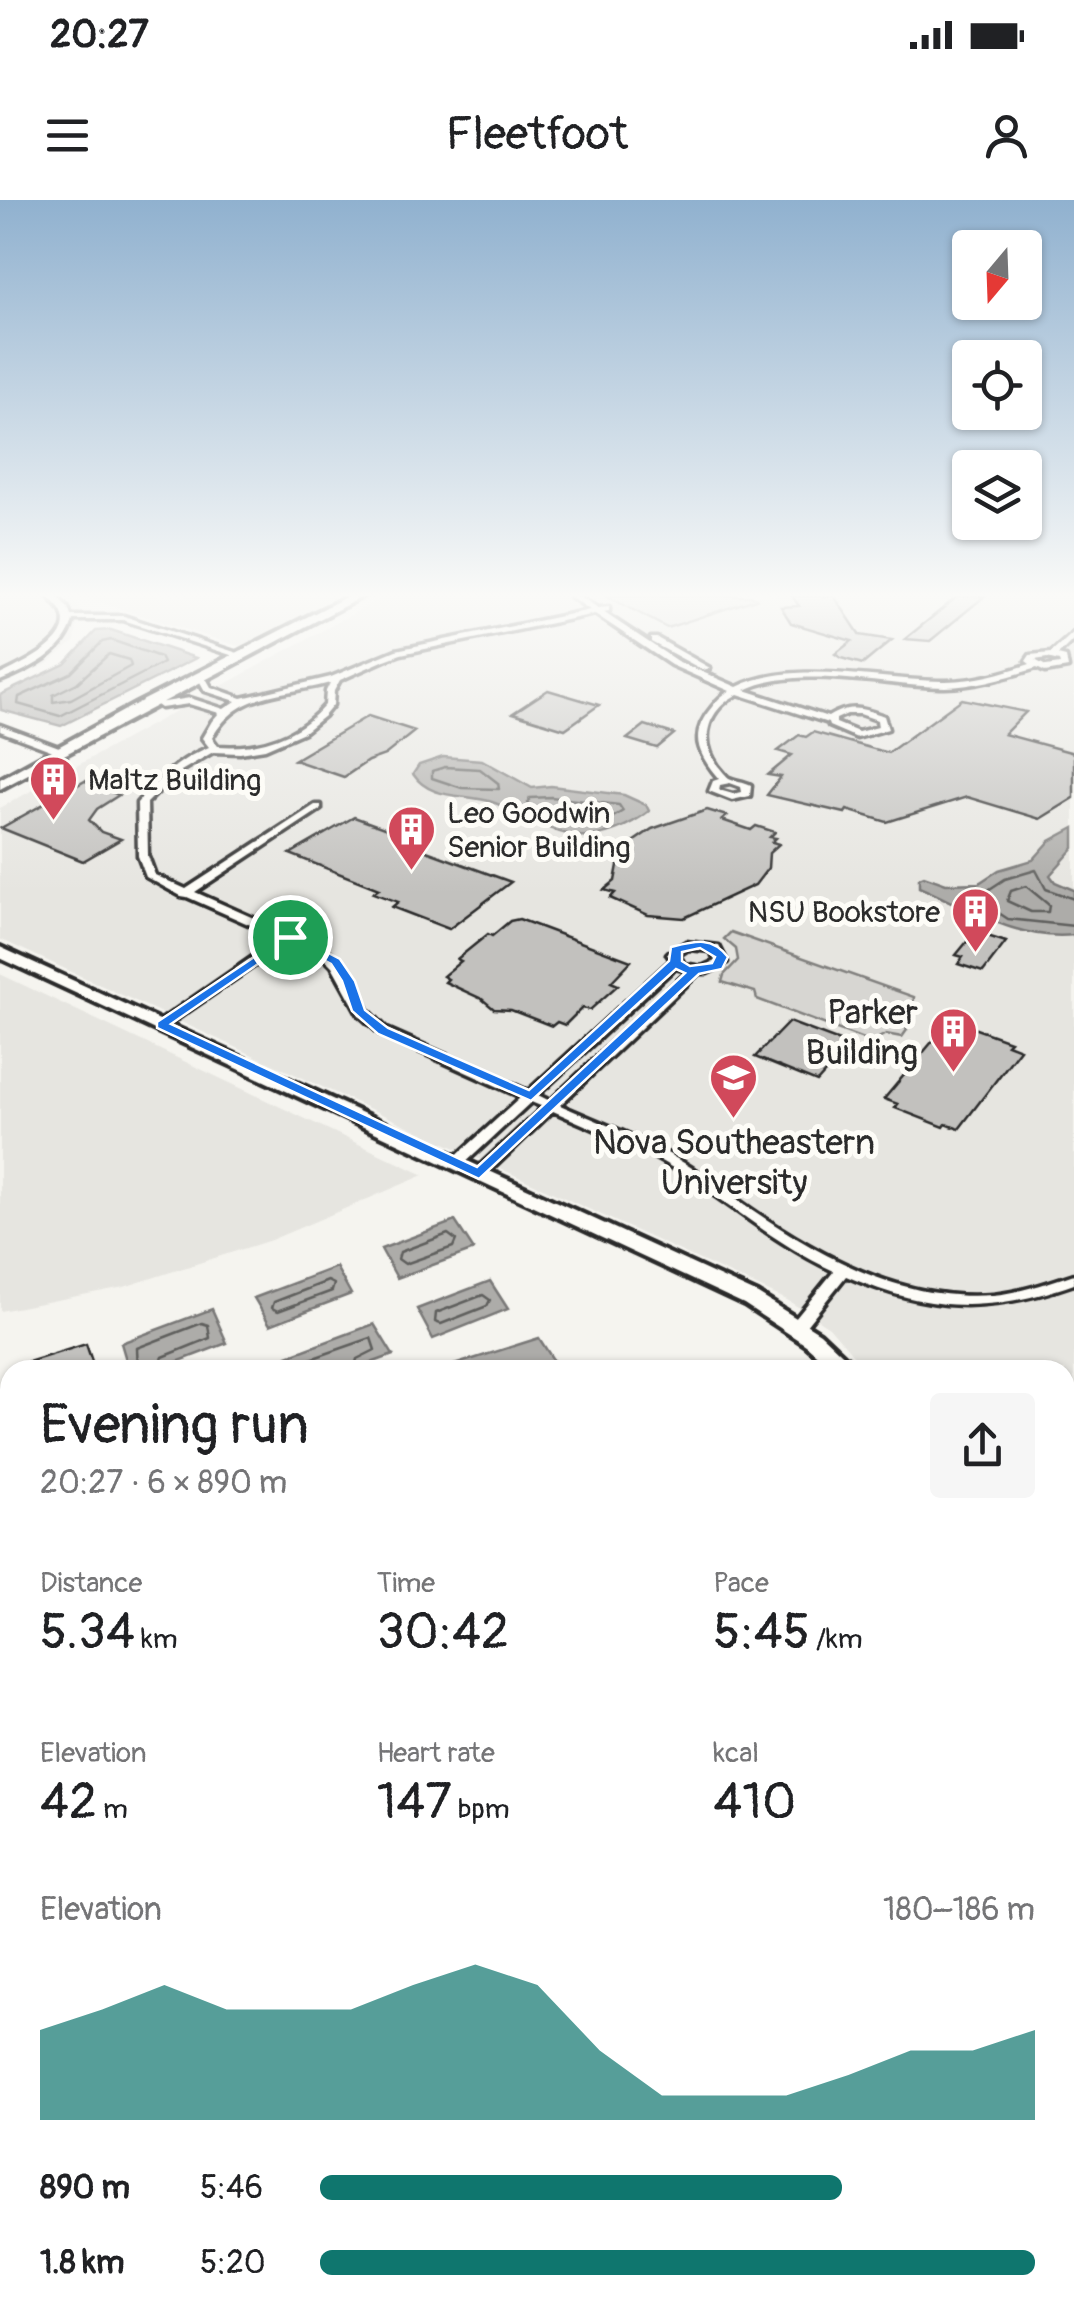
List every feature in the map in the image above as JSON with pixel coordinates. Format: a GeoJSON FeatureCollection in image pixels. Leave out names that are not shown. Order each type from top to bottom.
{"type":"FeatureCollection","features":[{"type":"Feature","properties":{"kind":"street"},"geometry":{"type":"LineString","coordinates":[[0,785],[165,695]]}},
{"type":"Feature","properties":{"kind":"street"},"geometry":{"type":"LineString","coordinates":[[0,728],[64,752],[179,695]]}},
{"type":"Feature","properties":{"kind":"street"},"geometry":{"type":"LineString","coordinates":[[226,695],[244,701]]}},
{"type":"Feature","properties":{"kind":"street"},"geometry":{"type":"LineString","coordinates":[[214,747],[207,738],[214,721],[244,701],[266,695]]}},
{"type":"Feature","properties":{"kind":"street"},"geometry":{"type":"LineString","coordinates":[[323,695],[329,698]]}},
{"type":"Feature","properties":{"kind":"street"},"geometry":{"type":"LineString","coordinates":[[330,695],[330,706],[324,713],[280,741],[251,749],[214,747],[166,778],[142,803],[144,856],[151,877],[290,937],[336,962],[348,981],[358,1011],[383,1031],[694,1173],[760,1221],[844,1268],[914,1295],[952,1302],[1025,1298],[1074,1279]]}},
{"type":"Feature","properties":{"kind":"street"},"geometry":{"type":"LineString","coordinates":[[725,780],[706,756],[703,725],[712,709],[732,695]]}},
{"type":"Feature","properties":{"kind":"street"},"geometry":{"type":"LineString","coordinates":[[753,695],[835,717],[869,712],[881,718],[885,726],[879,732],[857,735],[841,731],[835,717],[774,695]]}},
{"type":"Feature","properties":{"kind":"street"},"geometry":{"type":"LineString","coordinates":[[160,705],[190,701],[224,712]]}},
{"type":"Feature","properties":{"kind":"street"},"geometry":{"type":"LineString","coordinates":[[185,894],[318,807]]}},
{"type":"Feature","properties":{"kind":"street"},"geometry":{"type":"LineString","coordinates":[[162,1025],[290,937]]}},
{"type":"Feature","properties":{"kind":"street"},"geometry":{"type":"LineString","coordinates":[[479,1174],[695,971],[717,966],[721,962],[720,952],[701,944],[686,944],[673,954],[676,962],[695,971]]}},
{"type":"Feature","properties":{"kind":"street"},"geometry":{"type":"LineString","coordinates":[[0,952],[751,1299],[836,1360]]}},
{"type":"Feature","properties":{"kind":"street"},"geometry":{"type":"LineString","coordinates":[[456,1163],[676,962]]}},
{"type":"Feature","properties":{"kind":"street"},"geometry":{"type":"LineString","coordinates":[[796,1328],[844,1268]]}},
{"type":"Feature","properties":{"kind":"shaded area","name":"Nova Southeastern University"},"geometry":{"type":"Polygon","coordinates":[[[205,695],[1074,695],[1074,1360],[857,1360],[829,1327],[787,1300],[0,939],[0,808],[205,695]]]}},
{"type":"Feature","properties":{"kind":"shaded area"},"geometry":{"type":"Polygon","coordinates":[[[731,932],[914,997],[912,1014],[904,1025],[907,1030],[902,1037],[886,1034],[871,1042],[757,999],[755,992],[722,982],[738,960],[736,949],[724,939],[731,932]]]}},
{"type":"Feature","properties":{"kind":"shaded area"},"geometry":{"type":"Polygon","coordinates":[[[0,974],[424,1175],[271,1240],[124,1287],[0,1311],[0,974]]]}},
{"type":"Feature","properties":{"kind":"water"},"geometry":{"type":"Polygon","coordinates":[[[0,695],[123,695],[61,726],[1,710],[0,695]]]}},
{"type":"Feature","properties":{"kind":"water"},"geometry":{"type":"Polygon","coordinates":[[[443,757],[482,760],[532,788],[551,786],[624,795],[646,805],[649,811],[606,833],[568,834],[492,802],[439,792],[420,783],[413,774],[419,765],[443,757]]]}},
{"type":"Feature","properties":{"kind":"water"},"geometry":{"type":"Polygon","coordinates":[[[1074,828],[1074,848],[1050,875],[1055,882],[1074,890],[1074,935],[1053,936],[1013,928],[919,887],[919,878],[924,876],[946,884],[979,883],[999,870],[1033,860],[1050,841],[1074,828]]]}},
{"type":"Feature","properties":{"kind":"water"},"geometry":{"type":"Polygon","coordinates":[[[455,1221],[474,1250],[397,1278],[381,1249],[455,1221]]]}},
{"type":"Feature","properties":{"kind":"water"},"geometry":{"type":"Polygon","coordinates":[[[336,1267],[351,1294],[270,1325],[254,1298],[336,1267]]]}},
{"type":"Feature","properties":{"kind":"water"},"geometry":{"type":"Polygon","coordinates":[[[490,1281],[508,1309],[433,1339],[417,1309],[490,1281]]]}},
{"type":"Feature","properties":{"kind":"water"},"geometry":{"type":"Polygon","coordinates":[[[212,1309],[227,1343],[182,1360],[126,1360],[121,1343],[212,1309]]]}},
{"type":"Feature","properties":{"kind":"water"},"geometry":{"type":"Polygon","coordinates":[[[374,1324],[393,1355],[379,1360],[290,1360],[288,1356],[374,1324]]]}},
{"type":"Feature","properties":{"kind":"water"},"geometry":{"type":"Polygon","coordinates":[[[539,1338],[553,1360],[470,1360],[539,1338]]]}},
{"type":"Feature","properties":{"kind":"building"},"geometry":{"type":"Polygon","coordinates":[[[540,695],[565,695],[599,705],[565,729],[513,713],[540,695]]]}},
{"type":"Feature","properties":{"kind":"building"},"geometry":{"type":"Polygon","coordinates":[[[962,699],[1026,712],[1004,734],[1074,753],[1074,798],[1040,819],[967,797],[887,822],[767,795],[781,777],[768,775],[792,755],[778,751],[799,735],[806,737],[813,732],[888,753],[962,699]]]}},
{"type":"Feature","properties":{"kind":"building"},"geometry":{"type":"Polygon","coordinates":[[[368,716],[415,731],[385,755],[344,777],[294,760],[368,716]]]}},
{"type":"Feature","properties":{"kind":"building"},"geometry":{"type":"Polygon","coordinates":[[[645,725],[674,734],[657,748],[627,739],[645,725]]]}},
{"type":"Feature","properties":{"kind":"building","name":"Maltz Building"},"geometry":{"type":"Polygon","coordinates":[[[85,781],[119,795],[97,809],[89,820],[101,832],[121,839],[83,861],[1,828],[85,781]]]}},
{"type":"Feature","properties":{"kind":"building"},"geometry":{"type":"Polygon","coordinates":[[[707,810],[751,830],[756,826],[775,832],[770,837],[779,844],[769,853],[768,868],[755,885],[684,918],[648,915],[610,898],[615,893],[604,890],[615,881],[619,860],[630,844],[652,829],[707,810]]]}},
{"type":"Feature","properties":{"kind":"building","name":"Leo Goodwin Senior Building"},"geometry":{"type":"Polygon","coordinates":[[[354,817],[409,837],[404,840],[421,849],[511,882],[449,929],[392,907],[398,902],[373,893],[379,889],[290,854],[354,817]]]}},
{"type":"Feature","properties":{"kind":"building"},"geometry":{"type":"Polygon","coordinates":[[[519,919],[631,961],[611,982],[618,985],[590,1010],[582,1008],[565,1025],[557,1022],[552,1026],[511,1010],[494,1009],[445,982],[448,979],[443,976],[461,961],[457,959],[488,934],[492,936],[510,921],[519,919]]]}},
{"type":"Feature","properties":{"kind":"building","name":"NSU Bookstore"},"geometry":{"type":"Polygon","coordinates":[[[975,932],[1006,942],[983,972],[958,964],[963,957],[956,955],[975,932]]]}},
{"type":"Feature","properties":{"kind":"building"},"geometry":{"type":"Polygon","coordinates":[[[789,1022],[850,1045],[817,1082],[755,1057],[789,1022]]]}},
{"type":"Feature","properties":{"kind":"building","name":"Parker Building"},"geometry":{"type":"Polygon","coordinates":[[[948,1023],[1010,1041],[1007,1044],[1020,1049],[959,1129],[895,1108],[898,1104],[884,1099],[948,1023]]]}},
{"type":"Feature","properties":{"kind":"building"},"geometry":{"type":"Polygon","coordinates":[[[86,1344],[92,1360],[35,1360],[86,1344]]]}},
{"type":"Feature","properties":{"kind":"place","name":"Maltz Building"},"geometry":{"type":"Point","coordinates":[53,822]}},
{"type":"Feature","properties":{"kind":"place","name":"Leo Goodwin Senior Building"},"geometry":{"type":"Point","coordinates":[412,872]}},
{"type":"Feature","properties":{"kind":"place","name":"NSU Bookstore"},"geometry":{"type":"Point","coordinates":[975,954]}},
{"type":"Feature","properties":{"kind":"place","name":"Parker Building"},"geometry":{"type":"Point","coordinates":[953,1074]}},
{"type":"Feature","properties":{"kind":"place","name":"Nova Southeastern University"},"geometry":{"type":"Point","coordinates":[734,1120]}},
{"type":"Feature","properties":{"kind":"route"},"geometry":{"type":"LineString","coordinates":[[290,937],[162,1025],[479,1174],[695,971],[687,969],[680,966],[676,962],[676,950],[686,944],[701,944],[715,948],[722,957],[717,966],[703,971],[687,969],[676,962],[531,1096],[369,1022],[358,1011],[348,981],[336,962],[290,937]]}}]}
